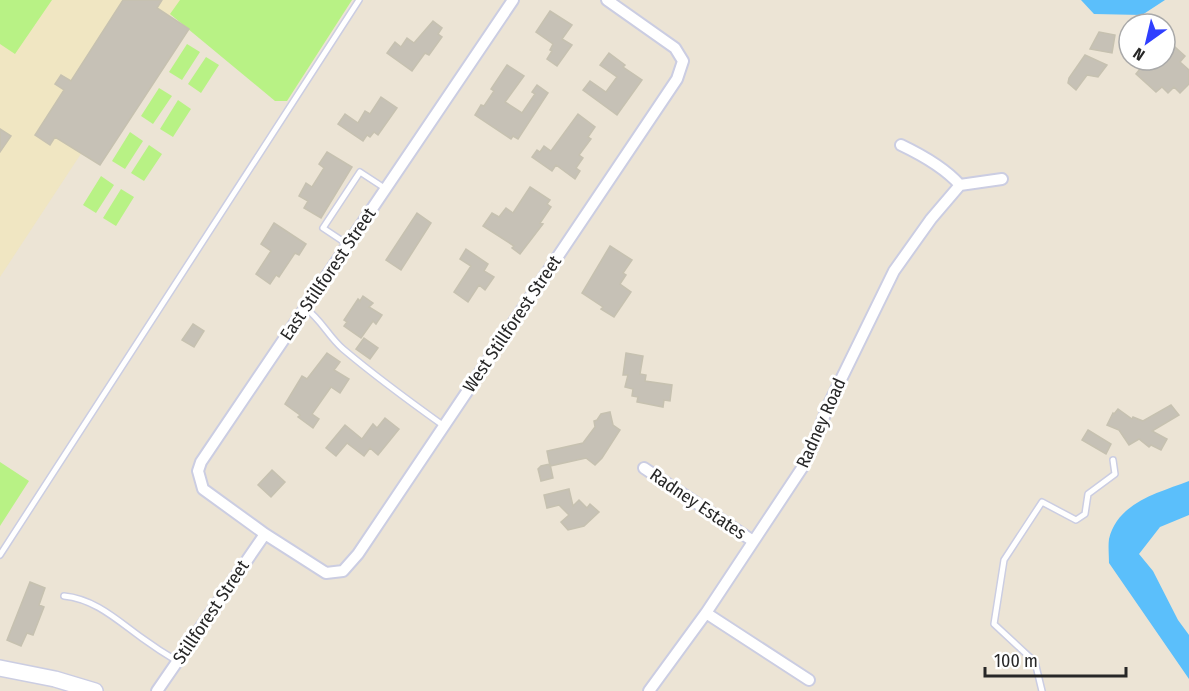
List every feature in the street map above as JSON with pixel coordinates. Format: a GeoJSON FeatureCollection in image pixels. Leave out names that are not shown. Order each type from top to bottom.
{"type":"FeatureCollection","features":[{"type":"Feature","properties":{"kind":"main road"},"geometry":{"type":"LineString","coordinates":[[0,669],[55,679],[95,691]]}},
{"type":"Feature","properties":{"kind":"street","name":"East Stillforest Street"},"geometry":{"type":"LineString","coordinates":[[264,534],[203,489],[198,471],[208,452],[513,0]]}},
{"type":"Feature","properties":{"kind":"street","name":"West Stillforest Street"},"geometry":{"type":"LineString","coordinates":[[264,534],[326,573],[343,571],[364,544],[677,79],[683,61],[675,48],[607,0]]}},
{"type":"Feature","properties":{"kind":"street"},"geometry":{"type":"LineString","coordinates":[[901,145],[919,153],[960,185],[1002,179]]}},
{"type":"Feature","properties":{"kind":"street","name":"Radney Road"},"geometry":{"type":"LineString","coordinates":[[649,691],[706,613],[780,504],[802,468],[829,404],[894,271],[931,219],[960,185]]}},
{"type":"Feature","properties":{"kind":"street","name":"Radney Estates"},"geometry":{"type":"LineString","coordinates":[[644,468],[753,541]]}},
{"type":"Feature","properties":{"kind":"street","name":"Stillforest Street"},"geometry":{"type":"LineString","coordinates":[[157,691],[264,534]]}},
{"type":"Feature","properties":{"kind":"street"},"geometry":{"type":"LineString","coordinates":[[706,613],[809,680]]}},
{"type":"Feature","properties":{"kind":"lane"},"geometry":{"type":"LineString","coordinates":[[0,555],[359,0]]}},
{"type":"Feature","properties":{"kind":"lane"},"geometry":{"type":"LineString","coordinates":[[348,244],[323,228],[360,172],[386,189]]}},
{"type":"Feature","properties":{"kind":"lane"},"geometry":{"type":"LineString","coordinates":[[305,308],[322,322],[330,336],[344,349],[444,426]]}},
{"type":"Feature","properties":{"kind":"lane"},"geometry":{"type":"LineString","coordinates":[[1042,691],[1035,662],[994,624],[1004,560],[1042,502],[1076,520],[1084,514],[1088,494],[1114,474],[1113,460]]}},
{"type":"Feature","properties":{"kind":"lane"},"geometry":{"type":"LineString","coordinates":[[64,596],[79,597],[100,607],[177,661]]}},
{"type":"Feature","properties":{"kind":"shaded area"},"geometry":{"type":"Polygon","coordinates":[[[0,0],[182,0],[0,277],[0,0]]]}},
{"type":"Feature","properties":{"kind":"green space"},"geometry":{"type":"Polygon","coordinates":[[[0,0],[52,0],[15,54],[0,44],[0,0]]]}},
{"type":"Feature","properties":{"kind":"green space"},"geometry":{"type":"Polygon","coordinates":[[[180,0],[352,0],[287,101],[275,101],[170,14],[180,0]]]}},
{"type":"Feature","properties":{"kind":"green space"},"geometry":{"type":"Polygon","coordinates":[[[187,44],[200,52],[182,80],[169,72],[187,44]]]}},
{"type":"Feature","properties":{"kind":"green space"},"geometry":{"type":"Polygon","coordinates":[[[206,57],[219,65],[201,93],[188,84],[206,57]]]}},
{"type":"Feature","properties":{"kind":"green space"},"geometry":{"type":"Polygon","coordinates":[[[159,88],[172,96],[153,124],[141,116],[159,88]]]}},
{"type":"Feature","properties":{"kind":"green space"},"geometry":{"type":"Polygon","coordinates":[[[178,100],[191,109],[173,137],[160,129],[178,100]]]}},
{"type":"Feature","properties":{"kind":"green space"},"geometry":{"type":"Polygon","coordinates":[[[130,132],[143,141],[125,169],[112,161],[130,132]]]}},
{"type":"Feature","properties":{"kind":"green space"},"geometry":{"type":"Polygon","coordinates":[[[149,145],[162,154],[144,181],[131,173],[149,145]]]}},
{"type":"Feature","properties":{"kind":"green space"},"geometry":{"type":"Polygon","coordinates":[[[101,176],[114,185],[96,213],[83,205],[101,176]]]}},
{"type":"Feature","properties":{"kind":"green space"},"geometry":{"type":"Polygon","coordinates":[[[121,189],[134,197],[116,226],[103,218],[121,189]]]}},
{"type":"Feature","properties":{"kind":"green space"},"geometry":{"type":"Polygon","coordinates":[[[0,462],[29,481],[0,526],[0,462]]]}},
{"type":"Feature","properties":{"kind":"water"},"geometry":{"type":"Polygon","coordinates":[[[1081,0],[1165,0],[1147,12],[1094,14],[1081,0]]]}},
{"type":"Feature","properties":{"kind":"water"},"geometry":{"type":"Polygon","coordinates":[[[1189,481],[1189,515],[1160,527],[1139,554],[1153,571],[1178,620],[1189,635],[1189,679],[1109,563],[1109,539],[1114,526],[1130,508],[1152,495],[1189,481]]]}},
{"type":"Feature","properties":{"kind":"building"},"geometry":{"type":"Polygon","coordinates":[[[123,0],[162,0],[157,8],[189,29],[100,165],[55,137],[50,145],[35,135],[64,90],[55,84],[61,75],[71,81],[123,0]]]}},
{"type":"Feature","properties":{"kind":"building"},"geometry":{"type":"Polygon","coordinates":[[[550,11],[572,25],[562,39],[572,45],[557,66],[547,59],[553,44],[536,32],[550,11]]]}},
{"type":"Feature","properties":{"kind":"building"},"geometry":{"type":"Polygon","coordinates":[[[433,21],[442,28],[438,34],[442,37],[429,55],[425,53],[412,71],[387,53],[395,42],[401,47],[407,38],[414,43],[433,21]]]}},
{"type":"Feature","properties":{"kind":"building"},"geometry":{"type":"Polygon","coordinates":[[[1099,32],[1115,35],[1112,53],[1090,49],[1099,32]]]}},
{"type":"Feature","properties":{"kind":"building"},"geometry":{"type":"Polygon","coordinates":[[[1177,49],[1185,56],[1180,62],[1189,70],[1189,84],[1180,93],[1174,87],[1168,93],[1162,87],[1156,92],[1136,74],[1138,72],[1177,72],[1177,49]]]}},
{"type":"Feature","properties":{"kind":"building"},"geometry":{"type":"Polygon","coordinates":[[[609,53],[625,65],[623,67],[642,80],[617,115],[583,90],[590,81],[606,92],[617,77],[600,65],[609,53]]]}},
{"type":"Feature","properties":{"kind":"building"},"geometry":{"type":"Polygon","coordinates":[[[1085,55],[1107,65],[1098,77],[1087,75],[1076,90],[1068,83],[1069,78],[1085,55]]]}},
{"type":"Feature","properties":{"kind":"building"},"geometry":{"type":"Polygon","coordinates":[[[507,65],[524,76],[505,102],[522,113],[535,94],[532,92],[537,85],[548,93],[518,139],[513,136],[511,139],[475,115],[494,91],[491,89],[507,65]]]}},
{"type":"Feature","properties":{"kind":"building"},"geometry":{"type":"Polygon","coordinates":[[[381,97],[397,108],[378,135],[374,132],[370,137],[367,135],[363,141],[338,124],[345,114],[358,123],[365,111],[370,114],[381,97]]]}},
{"type":"Feature","properties":{"kind":"building"},"geometry":{"type":"Polygon","coordinates":[[[578,114],[595,127],[588,137],[591,139],[579,155],[583,158],[576,168],[580,171],[575,179],[556,165],[552,171],[532,157],[544,146],[551,151],[578,114]]]}},
{"type":"Feature","properties":{"kind":"building"},"geometry":{"type":"Polygon","coordinates":[[[0,129],[11,136],[0,152],[0,129]]]}},
{"type":"Feature","properties":{"kind":"building"},"geometry":{"type":"Polygon","coordinates":[[[327,152],[352,167],[321,218],[304,208],[308,201],[299,196],[306,183],[312,187],[324,168],[319,164],[327,152]]]}},
{"type":"Feature","properties":{"kind":"building"},"geometry":{"type":"Polygon","coordinates":[[[530,187],[550,200],[547,204],[551,207],[540,223],[543,224],[520,254],[512,248],[514,246],[483,226],[492,213],[499,217],[506,208],[513,213],[530,187]]]}},
{"type":"Feature","properties":{"kind":"building"},"geometry":{"type":"Polygon","coordinates":[[[417,213],[431,223],[401,270],[386,260],[417,213]]]}},
{"type":"Feature","properties":{"kind":"building"},"geometry":{"type":"Polygon","coordinates":[[[274,223],[306,244],[299,255],[295,253],[279,277],[276,275],[270,284],[256,274],[271,251],[261,244],[274,223]]]}},
{"type":"Feature","properties":{"kind":"building"},"geometry":{"type":"Polygon","coordinates":[[[610,246],[632,260],[623,273],[626,275],[620,284],[631,292],[614,317],[582,293],[610,246]]]}},
{"type":"Feature","properties":{"kind":"building"},"geometry":{"type":"Polygon","coordinates":[[[466,249],[488,264],[484,271],[494,277],[485,290],[479,285],[468,302],[454,292],[471,266],[460,259],[466,249]]]}},
{"type":"Feature","properties":{"kind":"building"},"geometry":{"type":"Polygon","coordinates":[[[363,296],[373,303],[369,307],[382,315],[376,324],[373,321],[361,338],[344,326],[347,322],[344,320],[358,299],[360,301],[363,296]]]}},
{"type":"Feature","properties":{"kind":"building"},"geometry":{"type":"Polygon","coordinates":[[[193,324],[204,331],[194,347],[182,340],[193,324]]]}},
{"type":"Feature","properties":{"kind":"building"},"geometry":{"type":"Polygon","coordinates":[[[364,338],[378,348],[370,359],[356,349],[364,338]]]}},
{"type":"Feature","properties":{"kind":"building"},"geometry":{"type":"Polygon","coordinates":[[[327,353],[340,362],[334,370],[349,379],[340,393],[331,387],[312,414],[319,419],[313,428],[285,404],[302,376],[307,379],[327,353]]]}},
{"type":"Feature","properties":{"kind":"building"},"geometry":{"type":"Polygon","coordinates":[[[626,353],[643,356],[640,374],[646,375],[645,381],[672,385],[670,401],[664,400],[663,407],[637,402],[638,397],[632,396],[633,389],[625,387],[628,375],[623,375],[626,353]]]}},
{"type":"Feature","properties":{"kind":"building"},"geometry":{"type":"Polygon","coordinates":[[[1171,405],[1179,415],[1152,431],[1167,439],[1161,450],[1151,445],[1149,447],[1139,439],[1129,445],[1119,430],[1107,425],[1113,413],[1118,409],[1132,419],[1133,417],[1143,421],[1171,405]]]}},
{"type":"Feature","properties":{"kind":"building"},"geometry":{"type":"Polygon","coordinates":[[[610,412],[613,425],[620,430],[595,465],[586,458],[550,466],[547,451],[583,443],[595,427],[594,421],[601,414],[610,412]]]}},
{"type":"Feature","properties":{"kind":"building"},"geometry":{"type":"Polygon","coordinates":[[[385,418],[399,429],[378,455],[370,448],[364,456],[347,443],[336,456],[326,448],[345,425],[362,439],[373,424],[377,428],[385,418]]]}},
{"type":"Feature","properties":{"kind":"building"},"geometry":{"type":"Polygon","coordinates":[[[1088,430],[1111,444],[1106,454],[1082,440],[1088,430]]]}},
{"type":"Feature","properties":{"kind":"building"},"geometry":{"type":"Polygon","coordinates":[[[550,464],[553,478],[541,481],[538,469],[550,464]]]}},
{"type":"Feature","properties":{"kind":"building"},"geometry":{"type":"Polygon","coordinates":[[[272,470],[285,482],[271,497],[258,485],[272,470]]]}},
{"type":"Feature","properties":{"kind":"building"},"geometry":{"type":"Polygon","coordinates":[[[569,489],[573,506],[579,500],[587,508],[590,504],[599,512],[584,526],[568,530],[561,522],[569,515],[559,505],[547,508],[544,495],[569,489]]]}},
{"type":"Feature","properties":{"kind":"building"},"geometry":{"type":"Polygon","coordinates":[[[30,582],[45,588],[39,605],[44,607],[33,635],[27,633],[21,646],[7,640],[30,582]]]}}]}
